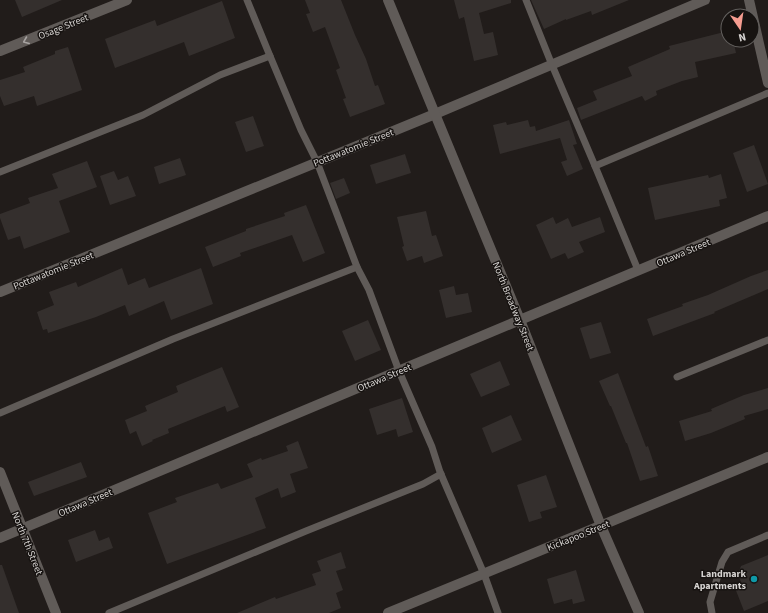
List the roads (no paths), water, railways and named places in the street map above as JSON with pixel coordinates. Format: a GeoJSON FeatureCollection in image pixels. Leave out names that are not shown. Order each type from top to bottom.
{"type":"FeatureCollection","features":[{"type":"Feature","properties":{"kind":"street","name":"Osage Street"},"geometry":{"type":"LineString","coordinates":[[0,51],[127,0]]}},
{"type":"Feature","properties":{"kind":"street","name":"North Broadway Street"},"geometry":{"type":"LineString","coordinates":[[388,0],[520,320],[601,526],[639,613]]}},
{"type":"Feature","properties":{"kind":"street","name":"Pottawatomie Street"},"geometry":{"type":"LineString","coordinates":[[0,292],[435,114],[706,0]]}},
{"type":"Feature","properties":{"kind":"street"},"geometry":{"type":"LineString","coordinates":[[749,0],[768,80]]}},
{"type":"Feature","properties":{"kind":"street","name":"Ottawa Street"},"geometry":{"type":"LineString","coordinates":[[0,538],[768,216]]}},
{"type":"Feature","properties":{"kind":"street","name":"Kickapoo Street"},"geometry":{"type":"LineString","coordinates":[[388,613],[768,457]]}},
{"type":"Feature","properties":{"kind":"street","name":"North 7th Street"},"geometry":{"type":"LineString","coordinates":[[0,472],[56,613]]}},
{"type":"Feature","properties":{"kind":"lane"},"geometry":{"type":"LineString","coordinates":[[247,0],[301,130],[317,162],[357,267],[369,290],[399,371],[484,574],[498,613]]}},
{"type":"Feature","properties":{"kind":"lane"},"geometry":{"type":"LineString","coordinates":[[526,0],[638,270]]}},
{"type":"Feature","properties":{"kind":"lane"},"geometry":{"type":"LineString","coordinates":[[0,172],[143,115],[220,75],[270,56]]}},
{"type":"Feature","properties":{"kind":"lane"},"geometry":{"type":"LineString","coordinates":[[595,166],[768,93]]}},
{"type":"Feature","properties":{"kind":"lane"},"geometry":{"type":"LineString","coordinates":[[0,413],[173,339],[357,267]]}},
{"type":"Feature","properties":{"kind":"lane"},"geometry":{"type":"LineString","coordinates":[[677,376],[768,340]]}},
{"type":"Feature","properties":{"kind":"lane"},"geometry":{"type":"LineString","coordinates":[[109,613],[423,484],[441,474]]}},
{"type":"Feature","properties":{"kind":"lane"},"geometry":{"type":"LineString","coordinates":[[712,613],[710,602],[722,562],[728,552],[768,535]]}},
{"type":"Feature","properties":{"kind":"place","name":"Landmark Apartments"},"geometry":{"type":"Point","coordinates":[754,579]}}]}
